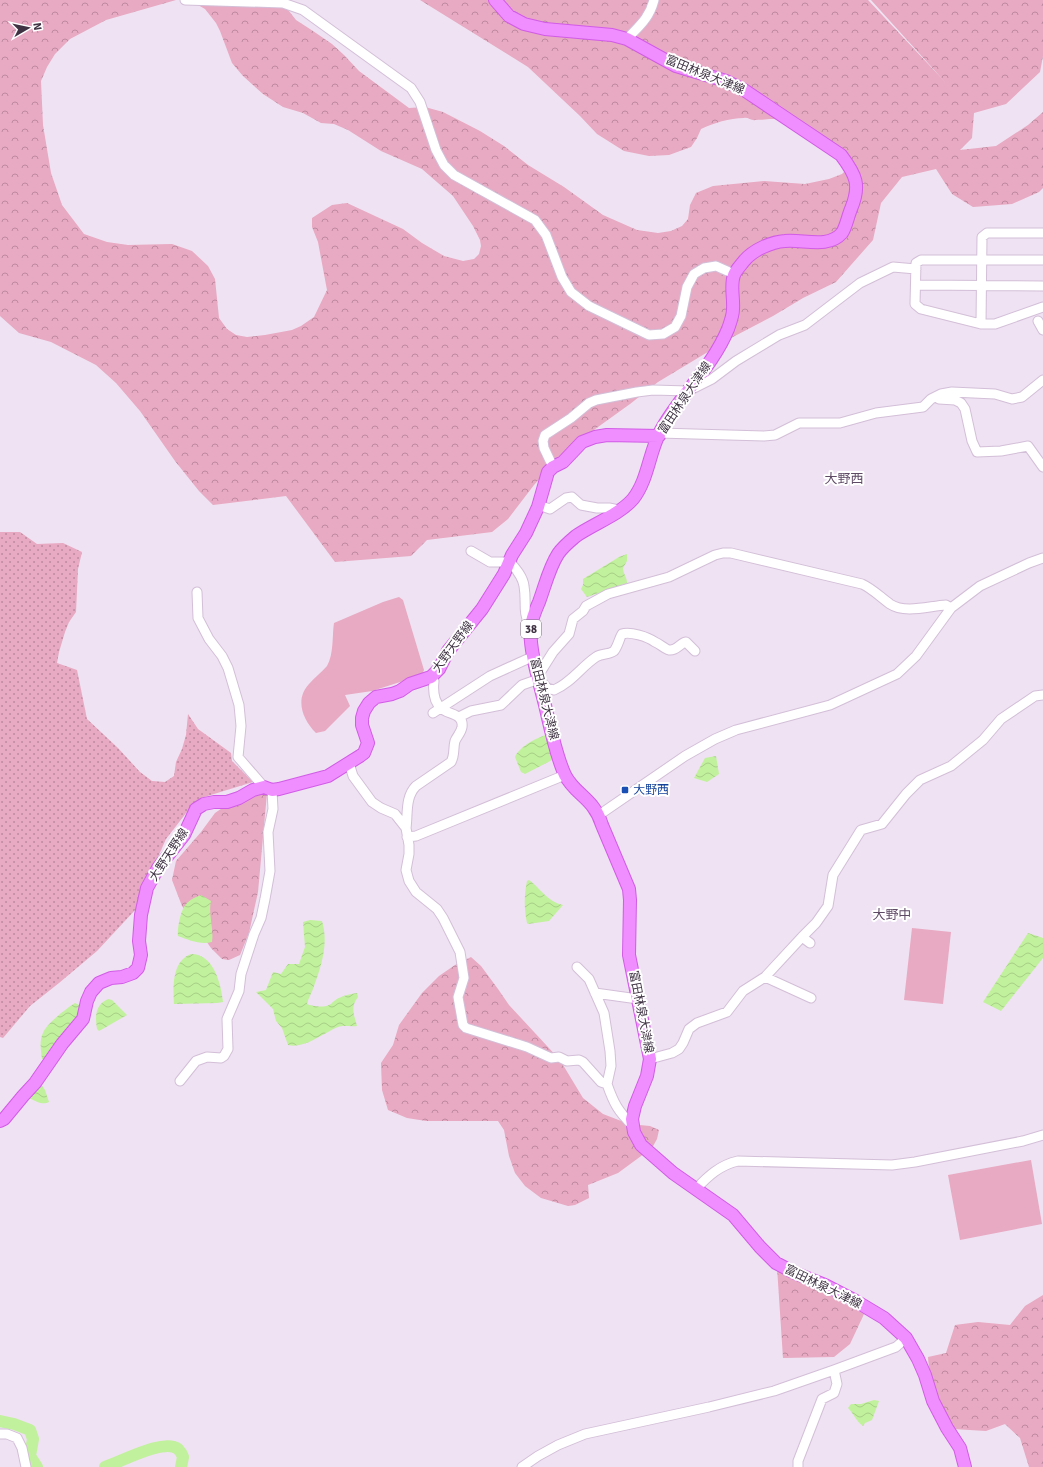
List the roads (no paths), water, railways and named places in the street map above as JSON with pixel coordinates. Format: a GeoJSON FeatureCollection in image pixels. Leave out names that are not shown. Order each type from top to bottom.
{"type":"FeatureCollection","features":[{"type":"Feature","properties":{"kind":"main road","name":"富田林泉大津線"},"geometry":{"type":"LineString","coordinates":[[495,0],[509,16],[524,24],[545,29],[612,35],[626,40],[676,66],[726,81],[744,90],[841,155],[851,169],[857,182],[856,196],[842,232],[833,239],[821,242],[784,240],[767,245],[746,258],[734,274],[732,285],[734,310],[725,336],[698,379],[677,405],[659,435],[643,480],[633,499],[619,510],[575,537],[558,553],[551,568],[530,627],[534,656],[554,743],[565,775],[592,804],[599,814],[602,825],[629,889],[629,955],[650,1058],[647,1076],[634,1106],[632,1120],[641,1145],[673,1173],[733,1215],[776,1264],[825,1285],[854,1300],[884,1318],[906,1338],[920,1364],[932,1401],[960,1448],[965,1467]]}},
{"type":"Feature","properties":{"kind":"main road","name":"大野天野線"},"geometry":{"type":"LineString","coordinates":[[0,1121],[8,1116],[22,1096],[35,1083],[62,1044],[83,1019],[87,1001],[91,992],[99,984],[111,978],[122,977],[134,973],[138,968],[141,955],[139,941],[141,915],[147,888],[158,868],[184,836],[196,809],[204,804],[227,802],[239,798],[253,790],[268,788],[279,789],[328,776],[360,756],[367,748],[368,743],[362,726],[362,718],[369,703],[376,697],[400,691],[410,684],[426,679],[435,674],[448,651],[482,609],[510,562],[512,555],[526,533],[538,505],[548,472],[553,467],[563,462],[582,442],[595,437],[619,435],[659,435]]}},
{"type":"Feature","properties":{"kind":"street"},"geometry":{"type":"LineString","coordinates":[[185,0],[283,3],[303,10],[411,88],[420,102],[436,150],[444,165],[454,176],[535,220],[546,235],[562,277],[571,292],[589,306],[649,335],[663,334],[675,327],[681,316],[687,287],[694,274],[704,268],[716,266],[734,274]]}},
{"type":"Feature","properties":{"kind":"street"},"geometry":{"type":"LineString","coordinates":[[626,40],[647,18],[654,0]]}},
{"type":"Feature","properties":{"kind":"street"},"geometry":{"type":"LineString","coordinates":[[981,324],[982,237],[987,233],[1043,233]]}},
{"type":"Feature","properties":{"kind":"street"},"geometry":{"type":"LineString","coordinates":[[1043,260],[921,260],[916,263],[915,304],[921,309],[981,324],[995,324],[1043,307]]}},
{"type":"Feature","properties":{"kind":"street"},"geometry":{"type":"LineString","coordinates":[[553,467],[544,448],[545,435],[571,418],[589,403],[596,400],[652,390],[688,391],[712,379],[736,361],[779,335],[806,325],[860,283],[892,267],[916,269]]}},
{"type":"Feature","properties":{"kind":"street"},"geometry":{"type":"LineString","coordinates":[[916,285],[1043,286]]}},
{"type":"Feature","properties":{"kind":"street"},"geometry":{"type":"LineString","coordinates":[[1038,321],[1043,330]]}},
{"type":"Feature","properties":{"kind":"street"},"geometry":{"type":"LineString","coordinates":[[659,435],[775,435],[799,423],[840,423],[876,413],[923,407],[931,399],[941,394],[952,392],[995,394],[1012,399],[1022,397],[1043,380]]}},
{"type":"Feature","properties":{"kind":"street"},"geometry":{"type":"LineString","coordinates":[[931,399],[955,400],[961,403],[965,409],[972,441],[977,452],[1001,451],[1028,446],[1043,467]]}},
{"type":"Feature","properties":{"kind":"street"},"geometry":{"type":"LineString","coordinates":[[538,505],[550,509],[566,498],[572,497],[581,505],[619,510]]}},
{"type":"Feature","properties":{"kind":"street"},"geometry":{"type":"LineString","coordinates":[[471,551],[490,562],[510,562],[520,575],[524,585],[525,617],[530,627]]}},
{"type":"Feature","properties":{"kind":"street"},"geometry":{"type":"LineString","coordinates":[[539,679],[541,671],[553,652],[569,634],[573,619],[583,611],[586,606],[608,594],[669,577],[715,555],[723,553],[731,553],[862,584],[869,587],[891,605],[904,609],[946,605],[951,608]]}},
{"type":"Feature","properties":{"kind":"street"},"geometry":{"type":"LineString","coordinates":[[599,814],[685,756],[715,739],[736,730],[830,705],[896,674],[916,656],[951,608],[980,586],[1043,558]]}},
{"type":"Feature","properties":{"kind":"street"},"geometry":{"type":"LineString","coordinates":[[180,1081],[196,1061],[207,1057],[221,1058],[228,1050],[227,1019],[239,991],[242,974],[266,899],[270,871],[268,832],[273,810],[268,788],[238,757],[241,726],[239,705],[228,668],[222,656],[208,639],[198,618],[197,592]]}},
{"type":"Feature","properties":{"kind":"street"},"geometry":{"type":"LineString","coordinates":[[539,679],[547,688],[554,690],[559,688],[566,684],[597,656],[611,653],[615,649],[622,634],[627,632],[653,640],[669,650],[675,649],[683,642],[686,642],[695,651]]}},
{"type":"Feature","properties":{"kind":"street"},"geometry":{"type":"LineString","coordinates":[[437,710],[490,676],[534,656]]}},
{"type":"Feature","properties":{"kind":"street"},"geometry":{"type":"LineString","coordinates":[[459,717],[471,711],[501,705],[522,685],[539,679]]}},
{"type":"Feature","properties":{"kind":"street"},"geometry":{"type":"LineString","coordinates":[[434,681],[433,689],[437,710]]}},
{"type":"Feature","properties":{"kind":"street"},"geometry":{"type":"LineString","coordinates":[[650,1058],[672,1054],[679,1049],[689,1029],[697,1024],[727,1012],[743,992],[765,977],[816,923],[828,906],[834,876],[861,830],[882,824],[906,794],[920,780],[951,766],[983,740],[1001,719],[1035,696],[1043,695]]}},
{"type":"Feature","properties":{"kind":"street"},"geometry":{"type":"LineString","coordinates":[[437,710],[459,717],[462,722],[462,728],[455,739],[454,758],[451,762],[416,786],[411,791],[408,798],[406,832],[409,854],[406,870],[409,881],[416,892],[436,909],[443,918],[460,952],[464,978],[458,997],[463,1026],[527,1046],[551,1058],[559,1057],[567,1061],[579,1060],[583,1062],[601,1082],[607,1084]]}},
{"type":"Feature","properties":{"kind":"street"},"geometry":{"type":"LineString","coordinates":[[349,763],[353,776],[372,802],[395,814],[406,832],[416,836],[565,775]]}},
{"type":"Feature","properties":{"kind":"street"},"geometry":{"type":"LineString","coordinates":[[337,771],[353,776]]}},
{"type":"Feature","properties":{"kind":"street"},"geometry":{"type":"LineString","coordinates":[[802,937],[810,943]]}},
{"type":"Feature","properties":{"kind":"street"},"geometry":{"type":"LineString","coordinates":[[577,967],[589,979],[604,1013],[611,1066],[607,1084],[614,1104],[621,1115],[633,1126]]}},
{"type":"Feature","properties":{"kind":"street"},"geometry":{"type":"LineString","coordinates":[[765,977],[811,998]]}},
{"type":"Feature","properties":{"kind":"street"},"geometry":{"type":"LineString","coordinates":[[595,993],[638,999]]}},
{"type":"Feature","properties":{"kind":"street"},"geometry":{"type":"LineString","coordinates":[[696,1189],[718,1168],[728,1163],[738,1161],[752,1160],[892,1165],[1023,1141],[1043,1135]]}},
{"type":"Feature","properties":{"kind":"street"},"geometry":{"type":"LineString","coordinates":[[522,1467],[558,1445],[585,1434],[774,1391],[896,1347],[906,1338]]}},
{"type":"Feature","properties":{"kind":"street"},"geometry":{"type":"LineString","coordinates":[[798,1467],[798,1461],[822,1399],[834,1394],[837,1384],[834,1370]]}},
{"type":"Feature","properties":{"kind":"street"},"geometry":{"type":"LineString","coordinates":[[0,1434],[7,1434],[17,1438],[22,1448],[26,1467]]}},
{"type":"Feature","properties":{"kind":"water"},"geometry":{"type":"Polygon","coordinates":[[[627,554],[627,561],[623,568],[627,583],[587,597],[581,589],[583,579],[619,557],[627,554]]]}},
{"type":"Feature","properties":{"kind":"water"},"geometry":{"type":"Polygon","coordinates":[[[547,735],[554,759],[525,774],[521,772],[515,757],[517,753],[529,743],[547,735]]]}},
{"type":"Feature","properties":{"kind":"water"},"geometry":{"type":"Polygon","coordinates":[[[716,756],[719,774],[707,782],[694,778],[705,758],[716,756]]]}},
{"type":"Feature","properties":{"kind":"water"},"geometry":{"type":"Polygon","coordinates":[[[529,880],[553,901],[563,905],[549,921],[527,923],[525,897],[527,881],[529,880]]]}},
{"type":"Feature","properties":{"kind":"water"},"geometry":{"type":"Polygon","coordinates":[[[201,895],[211,901],[210,911],[212,942],[208,943],[178,936],[178,928],[183,909],[190,900],[201,895]]]}},
{"type":"Feature","properties":{"kind":"water"},"geometry":{"type":"Polygon","coordinates":[[[310,920],[322,921],[325,938],[321,964],[307,1004],[326,1006],[336,999],[357,993],[358,997],[354,1004],[353,1011],[357,1026],[340,1026],[314,1040],[294,1046],[288,1045],[282,1028],[276,1021],[273,1009],[256,992],[266,990],[273,972],[281,974],[288,964],[299,964],[305,947],[303,922],[310,920]]]}},
{"type":"Feature","properties":{"kind":"water"},"geometry":{"type":"Polygon","coordinates":[[[1028,933],[1043,938],[1043,958],[1001,1011],[983,1002],[1028,933]]]}},
{"type":"Feature","properties":{"kind":"water"},"geometry":{"type":"Polygon","coordinates":[[[191,954],[199,955],[211,964],[218,979],[223,1002],[174,1004],[174,983],[177,968],[185,957],[191,954]]]}},
{"type":"Feature","properties":{"kind":"water"},"geometry":{"type":"Polygon","coordinates":[[[108,999],[112,1000],[127,1015],[99,1031],[96,1025],[98,1008],[108,999]]]}},
{"type":"Feature","properties":{"kind":"water"},"geometry":{"type":"Polygon","coordinates":[[[75,1003],[79,1005],[80,1008],[76,1018],[60,1036],[45,1059],[42,1059],[41,1043],[45,1029],[57,1016],[75,1003]]]}},
{"type":"Feature","properties":{"kind":"water"},"geometry":{"type":"Polygon","coordinates":[[[42,1086],[49,1102],[41,1103],[27,1097],[37,1087],[42,1086]]]}},
{"type":"Feature","properties":{"kind":"water"},"geometry":{"type":"Polygon","coordinates":[[[874,1400],[879,1401],[872,1420],[865,1423],[863,1426],[848,1408],[851,1404],[861,1404],[874,1400]]]}},
{"type":"Feature","properties":{"kind":"waterway"},"geometry":{"type":"LineString","coordinates":[[0,1421],[30,1430],[33,1439],[30,1456],[37,1467]]}},
{"type":"Feature","properties":{"kind":"waterway"},"geometry":{"type":"LineString","coordinates":[[105,1467],[142,1452],[163,1446],[172,1446],[178,1449],[183,1457],[181,1467]]}},
{"type":"Feature","properties":{"kind":"place","name":"大野西"},"geometry":{"type":"Point","coordinates":[625,790]}},
{"type":"Feature","properties":{"kind":"district","name":"大野西"},"geometry":{"type":"Point","coordinates":[844,479]}},
{"type":"Feature","properties":{"kind":"district","name":"大野中"},"geometry":{"type":"Point","coordinates":[892,915]}}]}
